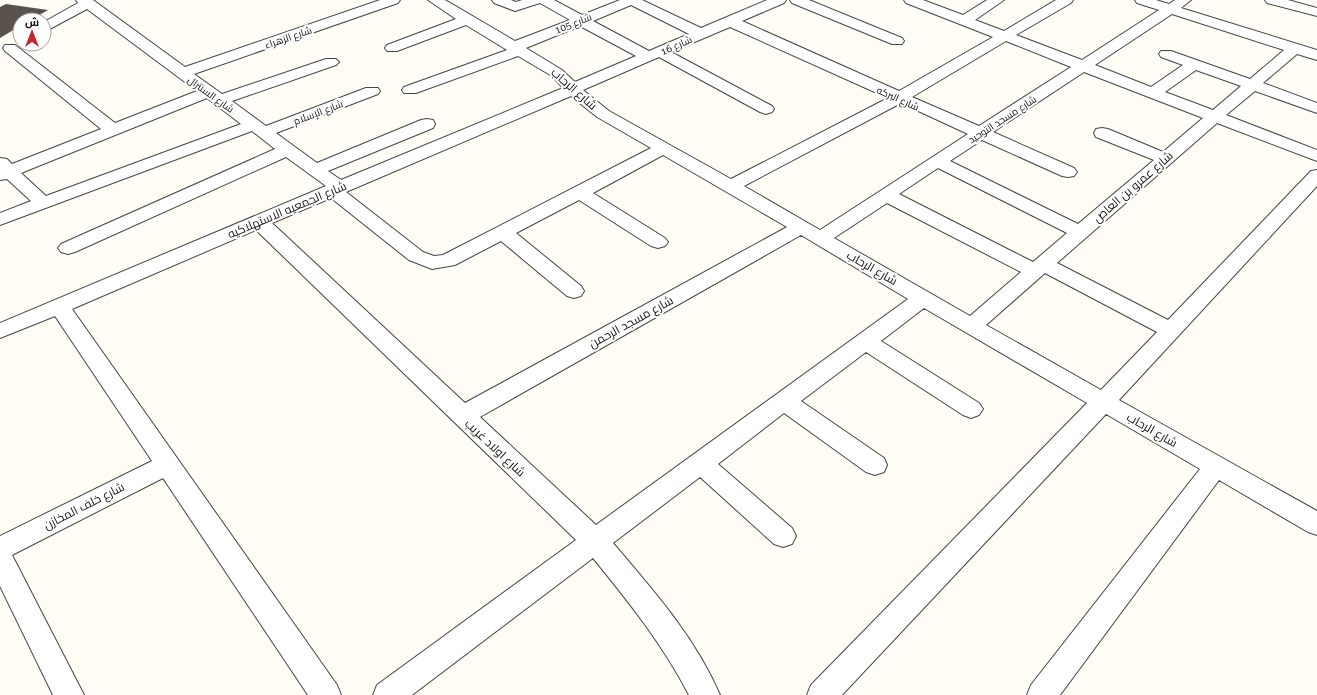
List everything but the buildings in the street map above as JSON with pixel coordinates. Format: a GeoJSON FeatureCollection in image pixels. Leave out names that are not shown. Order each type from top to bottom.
{"type":"FeatureCollection","features":[{"type":"Feature","properties":{"kind":"street","name":"شارع الزهراء"},"geometry":{"type":"LineString","coordinates":[[183,73],[393,0]]}},
{"type":"Feature","properties":{"kind":"street","name":"شارع الرحاب"},"geometry":{"type":"LineString","coordinates":[[435,0],[557,73],[603,114],[731,186],[922,298],[1317,524]]}},
{"type":"Feature","properties":{"kind":"street"},"geometry":{"type":"LineString","coordinates":[[499,0],[515,7],[536,0]]}},
{"type":"Feature","properties":{"kind":"street"},"geometry":{"type":"LineString","coordinates":[[544,0],[581,20],[766,108]]}},
{"type":"Feature","properties":{"kind":"street"},"geometry":{"type":"LineString","coordinates":[[632,0],[701,34]]}},
{"type":"Feature","properties":{"kind":"street","name":"شارع 105"},"geometry":{"type":"LineString","coordinates":[[410,90],[517,48],[632,0]]}},
{"type":"Feature","properties":{"kind":"street"},"geometry":{"type":"LineString","coordinates":[[742,0],[762,8]]}},
{"type":"Feature","properties":{"kind":"street","name":"شارع 16"},"geometry":{"type":"LineString","coordinates":[[574,89],[778,0]]}},
{"type":"Feature","properties":{"kind":"street"},"geometry":{"type":"LineString","coordinates":[[797,0],[897,41]]}},
{"type":"Feature","properties":{"kind":"street"},"geometry":{"type":"LineString","coordinates":[[911,0],[1317,156]]}},
{"type":"Feature","properties":{"kind":"street"},"geometry":{"type":"LineString","coordinates":[[963,20],[997,0]]}},
{"type":"Feature","properties":{"kind":"street"},"geometry":{"type":"LineString","coordinates":[[731,186],[899,98],[1066,0]]}},
{"type":"Feature","properties":{"kind":"street"},"geometry":{"type":"LineString","coordinates":[[1142,0],[1317,55]]}},
{"type":"Feature","properties":{"kind":"street","name":"شارع مسجد التوحيد"},"geometry":{"type":"LineString","coordinates":[[820,238],[1184,0]]}},
{"type":"Feature","properties":{"kind":"street"},"geometry":{"type":"LineString","coordinates":[[1272,0],[1317,12]]}},
{"type":"Feature","properties":{"kind":"street","name":"شارع السنترال"},"geometry":{"type":"LineString","coordinates":[[85,2],[316,170],[336,190],[416,256],[432,263],[448,261],[503,234],[579,192],[664,148]]}},
{"type":"Feature","properties":{"kind":"street"},"geometry":{"type":"LineString","coordinates":[[52,23],[85,2]]}},
{"type":"Feature","properties":{"kind":"street"},"geometry":{"type":"LineString","coordinates":[[392,48],[468,19]]}},
{"type":"Feature","properties":{"kind":"street","name":"شارع البركه"},"geometry":{"type":"LineString","coordinates":[[729,22],[1068,172]]}},
{"type":"Feature","properties":{"kind":"street"},"geometry":{"type":"LineString","coordinates":[[10,47],[113,130]]}},
{"type":"Feature","properties":{"kind":"street","name":"شارع عمرو بن العاص"},"geometry":{"type":"LineString","coordinates":[[971,326],[1294,49]]}},
{"type":"Feature","properties":{"kind":"street"},"geometry":{"type":"LineString","coordinates":[[1166,54],[1317,108]]}},
{"type":"Feature","properties":{"kind":"street"},"geometry":{"type":"LineString","coordinates":[[42,203],[3,169],[214,96],[331,62]]}},
{"type":"Feature","properties":{"kind":"street"},"geometry":{"type":"LineString","coordinates":[[1152,93],[1194,64]]}},
{"type":"Feature","properties":{"kind":"street","name":"شارع الجمعيه الاستهلاكيه"},"geometry":{"type":"LineString","coordinates":[[0,331],[574,89]]}},
{"type":"Feature","properties":{"kind":"street","name":"شارع الإسلام"},"geometry":{"type":"LineString","coordinates":[[0,219],[258,128],[372,91]]}},
{"type":"Feature","properties":{"kind":"street"},"geometry":{"type":"LineString","coordinates":[[316,170],[427,124]]}},
{"type":"Feature","properties":{"kind":"street"},"geometry":{"type":"LineString","coordinates":[[1102,133],[1166,159]]}},
{"type":"Feature","properties":{"kind":"street"},"geometry":{"type":"LineString","coordinates":[[68,248],[287,150]]}},
{"type":"Feature","properties":{"kind":"street"},"geometry":{"type":"LineString","coordinates":[[937,161],[1080,232]]}},
{"type":"Feature","properties":{"kind":"street"},"geometry":{"type":"LineString","coordinates":[[822,695],[1103,402],[1317,175]]}},
{"type":"Feature","properties":{"kind":"street"},"geometry":{"type":"LineString","coordinates":[[579,192],[658,242]]}},
{"type":"Feature","properties":{"kind":"street"},"geometry":{"type":"LineString","coordinates":[[886,194],[1171,330]]}},
{"type":"Feature","properties":{"kind":"street","name":"شارع اولاد غريب"},"geometry":{"type":"LineString","coordinates":[[259,222],[595,541],[654,612],[687,661],[705,695]]}},
{"type":"Feature","properties":{"kind":"street","name":"شارع مسجد الرحمن"},"geometry":{"type":"LineString","coordinates":[[462,416],[801,227]]}},
{"type":"Feature","properties":{"kind":"street"},"geometry":{"type":"LineString","coordinates":[[503,234],[574,291]]}},
{"type":"Feature","properties":{"kind":"street"},"geometry":{"type":"LineString","coordinates":[[388,695],[922,298]]}},
{"type":"Feature","properties":{"kind":"street"},"geometry":{"type":"LineString","coordinates":[[59,306],[326,695]]}},
{"type":"Feature","properties":{"kind":"street"},"geometry":{"type":"LineString","coordinates":[[865,341],[971,409]]}},
{"type":"Feature","properties":{"kind":"street"},"geometry":{"type":"LineString","coordinates":[[784,401],[874,465]]}},
{"type":"Feature","properties":{"kind":"street"},"geometry":{"type":"LineString","coordinates":[[700,463],[783,536]]}},
{"type":"Feature","properties":{"kind":"street","name":"شارع خلف المخازن"},"geometry":{"type":"LineString","coordinates":[[0,549],[168,464]]}},
{"type":"Feature","properties":{"kind":"street"},"geometry":{"type":"LineString","coordinates":[[1042,695],[1216,466]]}},
{"type":"Feature","properties":{"kind":"street"},"geometry":{"type":"LineString","coordinates":[[0,558],[69,695]]}}]}
